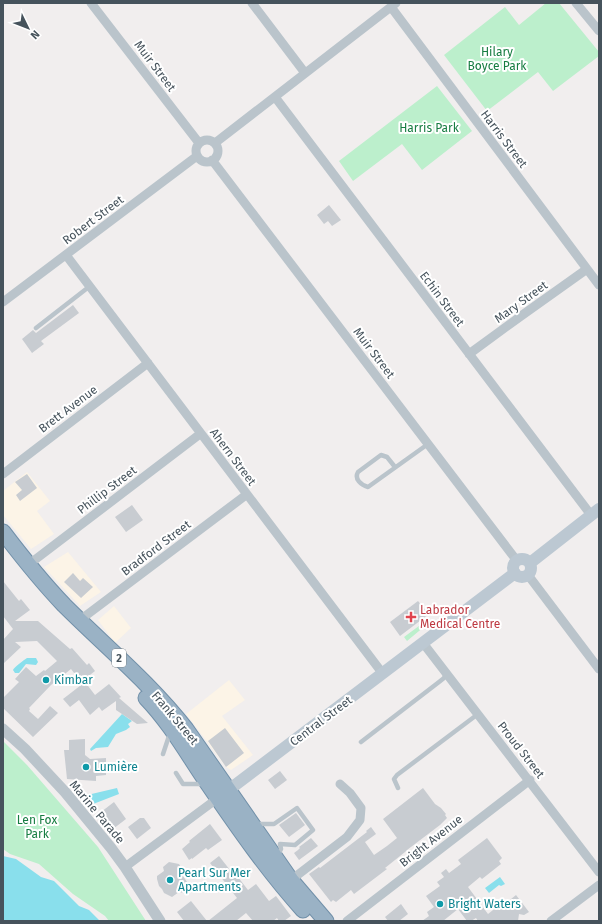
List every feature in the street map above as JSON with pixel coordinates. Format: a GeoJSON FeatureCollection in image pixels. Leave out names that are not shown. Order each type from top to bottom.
{"type":"FeatureCollection","features":[{"type":"Feature","properties":{"kind":"highway","name":"Frank Street"},"geometry":{"type":"LineString","coordinates":[[3,532],[28,565],[53,593],[176,715],[224,794],[257,855],[283,888],[313,921]]}},
{"type":"Feature","properties":{"kind":"highway","name":"Frank Street"},"geometry":{"type":"LineString","coordinates":[[3,549],[45,599],[148,700],[171,729],[208,784],[224,794],[252,824],[291,880],[326,921]]}},
{"type":"Feature","properties":{"kind":"main road"},"geometry":{"type":"LineString","coordinates":[[530,563],[595,512]]}},
{"type":"Feature","properties":{"kind":"main road"},"geometry":{"type":"LineString","coordinates":[[524,559],[530,563],[531,570],[528,575],[520,577],[515,574],[514,566],[517,561],[524,559]]}},
{"type":"Feature","properties":{"kind":"main road","name":"Central Street"},"geometry":{"type":"LineString","coordinates":[[224,794],[515,574]]}},
{"type":"Feature","properties":{"kind":"street","name":"Muir Street"},"geometry":{"type":"LineString","coordinates":[[92,3],[199,143]]}},
{"type":"Feature","properties":{"kind":"street"},"geometry":{"type":"LineString","coordinates":[[252,3],[305,73]]}},
{"type":"Feature","properties":{"kind":"street"},"geometry":{"type":"LineString","coordinates":[[215,143],[394,5]]}},
{"type":"Feature","properties":{"kind":"street","name":"Harris Street"},"geometry":{"type":"LineString","coordinates":[[394,5],[599,285]]}},
{"type":"Feature","properties":{"kind":"street"},"geometry":{"type":"LineString","coordinates":[[581,5],[599,31]]}},
{"type":"Feature","properties":{"kind":"street","name":"Echin Street"},"geometry":{"type":"LineString","coordinates":[[275,97],[470,354],[595,512]]}},
{"type":"Feature","properties":{"kind":"street"},"geometry":{"type":"LineString","coordinates":[[205,140],[215,143],[217,146],[217,153],[212,160],[204,161],[197,156],[196,150],[199,143],[205,140]]}},
{"type":"Feature","properties":{"kind":"street","name":"Robert Street"},"geometry":{"type":"LineString","coordinates":[[3,302],[197,156]]}},
{"type":"Feature","properties":{"kind":"street","name":"Muir Street"},"geometry":{"type":"LineString","coordinates":[[212,160],[517,561]]}},
{"type":"Feature","properties":{"kind":"street","name":"Ahern Street"},"geometry":{"type":"LineString","coordinates":[[66,255],[383,674]]}},
{"type":"Feature","properties":{"kind":"street","name":"Mary Street"},"geometry":{"type":"LineString","coordinates":[[470,354],[587,270]]}},
{"type":"Feature","properties":{"kind":"street","name":"Brett Avenue"},"geometry":{"type":"LineString","coordinates":[[3,474],[148,363]]}},
{"type":"Feature","properties":{"kind":"street","name":"Phillip Street"},"geometry":{"type":"LineString","coordinates":[[28,565],[200,434]]}},
{"type":"Feature","properties":{"kind":"street","name":"Bradford Street"},"geometry":{"type":"LineString","coordinates":[[80,620],[246,494]]}},
{"type":"Feature","properties":{"kind":"street"},"geometry":{"type":"LineString","coordinates":[[528,575],[599,669]]}},
{"type":"Feature","properties":{"kind":"street","name":"Proud Street"},"geometry":{"type":"LineString","coordinates":[[423,643],[530,780],[599,872]]}},
{"type":"Feature","properties":{"kind":"street","name":"Marine Parade"},"geometry":{"type":"LineString","coordinates":[[3,729],[65,792],[125,867],[160,921]]}},
{"type":"Feature","properties":{"kind":"street","name":"Bright Avenue"},"geometry":{"type":"LineString","coordinates":[[347,921],[530,780]]}},
{"type":"Feature","properties":{"kind":"street"},"geometry":{"type":"LineString","coordinates":[[291,880],[347,837],[360,820],[361,808],[350,793],[340,784]]}},
{"type":"Feature","properties":{"kind":"street","name":"Central Street"},"geometry":{"type":"LineString","coordinates":[[125,867],[224,794]]}},
{"type":"Feature","properties":{"kind":"street"},"geometry":{"type":"LineString","coordinates":[[551,921],[599,885]]}},
{"type":"Feature","properties":{"kind":"lane"},"geometry":{"type":"LineString","coordinates":[[36,328],[90,286]]}},
{"type":"Feature","properties":{"kind":"lane"},"geometry":{"type":"LineString","coordinates":[[395,467],[387,457],[381,454],[358,472],[357,478],[363,486],[368,487],[428,444]]}},
{"type":"Feature","properties":{"kind":"lane"},"geometry":{"type":"LineString","coordinates":[[360,742],[444,678],[446,673]]}},
{"type":"Feature","properties":{"kind":"lane"},"geometry":{"type":"LineString","coordinates":[[398,788],[394,779],[397,775],[478,714]]}},
{"type":"Feature","properties":{"kind":"lane"},"geometry":{"type":"LineString","coordinates":[[163,754],[171,729]]}},
{"type":"Feature","properties":{"kind":"lane"},"geometry":{"type":"LineString","coordinates":[[176,773],[183,784],[208,784]]}},
{"type":"Feature","properties":{"kind":"lane"},"geometry":{"type":"LineString","coordinates":[[252,824],[274,824],[296,808],[313,830],[295,844],[280,844],[281,849],[276,859]]}},
{"type":"Feature","properties":{"kind":"shaded area"},"geometry":{"type":"Polygon","coordinates":[[[27,472],[50,501],[37,511],[54,534],[31,549],[3,515],[3,491],[27,472]]]}},
{"type":"Feature","properties":{"kind":"shaded area"},"geometry":{"type":"Polygon","coordinates":[[[68,552],[101,592],[80,606],[44,567],[68,552]]]}},
{"type":"Feature","properties":{"kind":"shaded area"},"geometry":{"type":"Polygon","coordinates":[[[114,606],[131,628],[115,643],[98,620],[114,606]]]}},
{"type":"Feature","properties":{"kind":"shaded area"},"geometry":{"type":"Polygon","coordinates":[[[229,680],[245,700],[222,716],[253,755],[231,770],[226,767],[186,714],[229,680]]]}},
{"type":"Feature","properties":{"kind":"green space","name":"Hilary Boyce Park"},"geometry":{"type":"Polygon","coordinates":[[[546,3],[559,3],[599,52],[599,56],[553,91],[538,72],[487,111],[444,55],[505,7],[519,25],[546,3]]]}},
{"type":"Feature","properties":{"kind":"green space","name":"Harris Park"},"geometry":{"type":"Polygon","coordinates":[[[437,86],[472,131],[422,170],[402,144],[353,181],[339,161],[437,86]]]}},
{"type":"Feature","properties":{"kind":"green space"},"geometry":{"type":"Polygon","coordinates":[[[423,623],[425,626],[407,641],[404,637],[423,623]]]}},
{"type":"Feature","properties":{"kind":"green space","name":"Len Fox Park"},"geometry":{"type":"Polygon","coordinates":[[[3,741],[27,765],[98,847],[146,921],[109,921],[105,916],[73,894],[39,864],[10,854],[3,849],[3,741]]]}},
{"type":"Feature","properties":{"kind":"water"},"geometry":{"type":"Polygon","coordinates":[[[27,658],[36,658],[38,662],[36,665],[26,664],[19,673],[15,673],[13,670],[27,658]]]}},
{"type":"Feature","properties":{"kind":"water"},"geometry":{"type":"Polygon","coordinates":[[[122,714],[132,721],[128,724],[130,727],[116,734],[108,747],[96,748],[91,751],[90,749],[122,714]]]}},
{"type":"Feature","properties":{"kind":"water"},"geometry":{"type":"Polygon","coordinates":[[[117,788],[119,794],[88,806],[88,800],[83,796],[117,788]]]}},
{"type":"Feature","properties":{"kind":"water"},"geometry":{"type":"Polygon","coordinates":[[[3,856],[16,859],[41,877],[54,881],[79,906],[89,910],[100,921],[3,921],[3,856]]]}},
{"type":"Feature","properties":{"kind":"water"},"geometry":{"type":"Polygon","coordinates":[[[500,877],[505,884],[501,886],[499,885],[489,893],[485,888],[500,877]]]}},
{"type":"Feature","properties":{"kind":"building"},"geometry":{"type":"Polygon","coordinates":[[[329,205],[341,220],[332,226],[328,221],[324,224],[317,215],[329,205]]]}},
{"type":"Feature","properties":{"kind":"building"},"geometry":{"type":"Polygon","coordinates":[[[73,305],[79,313],[41,341],[44,344],[32,353],[22,339],[33,330],[36,333],[73,305]]]}},
{"type":"Feature","properties":{"kind":"building"},"geometry":{"type":"Polygon","coordinates":[[[27,474],[37,488],[20,501],[16,495],[22,490],[15,482],[27,474]]]}},
{"type":"Feature","properties":{"kind":"building"},"geometry":{"type":"Polygon","coordinates":[[[132,505],[143,520],[126,532],[115,517],[132,505]]]}},
{"type":"Feature","properties":{"kind":"building"},"geometry":{"type":"Polygon","coordinates":[[[73,573],[80,581],[83,578],[93,587],[81,598],[64,582],[73,573]]]}},
{"type":"Feature","properties":{"kind":"building"},"geometry":{"type":"Polygon","coordinates":[[[3,581],[19,601],[21,599],[30,610],[15,621],[38,621],[70,649],[72,648],[87,665],[89,663],[95,671],[81,682],[71,669],[51,685],[29,708],[29,711],[38,719],[50,706],[58,713],[33,737],[3,708],[3,698],[19,682],[15,679],[26,667],[36,676],[57,661],[37,641],[15,642],[21,647],[3,664],[3,640],[13,629],[3,616],[3,581]]]}},
{"type":"Feature","properties":{"kind":"building","name":"Labrador Medical Centre"},"geometry":{"type":"Polygon","coordinates":[[[418,601],[429,614],[400,636],[390,622],[418,601]]]}},
{"type":"Feature","properties":{"kind":"building"},"geometry":{"type":"Polygon","coordinates":[[[85,682],[95,695],[109,684],[121,697],[119,698],[148,723],[137,724],[116,710],[116,701],[102,711],[99,707],[90,715],[79,700],[70,707],[63,699],[85,682]]]}},
{"type":"Feature","properties":{"kind":"building"},"geometry":{"type":"Polygon","coordinates":[[[225,728],[244,753],[226,767],[208,741],[225,728]]]}},
{"type":"Feature","properties":{"kind":"building","name":"Lumière"},"geometry":{"type":"Polygon","coordinates":[[[85,739],[85,755],[90,759],[106,758],[106,775],[96,776],[96,781],[67,779],[64,750],[69,750],[69,740],[85,739]]]}},
{"type":"Feature","properties":{"kind":"building"},"geometry":{"type":"Polygon","coordinates":[[[280,771],[287,780],[275,789],[268,780],[280,771]]]}},
{"type":"Feature","properties":{"kind":"building"},"geometry":{"type":"Polygon","coordinates":[[[423,788],[435,804],[446,814],[445,815],[447,818],[385,868],[387,869],[354,894],[351,890],[336,902],[333,900],[331,902],[309,874],[319,867],[320,868],[367,832],[366,831],[371,827],[376,834],[365,842],[374,855],[387,846],[397,838],[383,819],[423,788]]]}},
{"type":"Feature","properties":{"kind":"building"},"geometry":{"type":"Polygon","coordinates":[[[114,802],[126,819],[113,829],[101,812],[114,802]]]}},
{"type":"Feature","properties":{"kind":"building"},"geometry":{"type":"Polygon","coordinates":[[[296,813],[305,825],[289,837],[279,825],[296,813]]]}},
{"type":"Feature","properties":{"kind":"building"},"geometry":{"type":"Polygon","coordinates":[[[140,818],[144,818],[151,828],[137,839],[128,827],[140,818]]]}},
{"type":"Feature","properties":{"kind":"building"},"geometry":{"type":"Polygon","coordinates":[[[210,824],[222,840],[208,850],[206,848],[189,860],[182,849],[190,842],[189,841],[210,824]]]}},
{"type":"Feature","properties":{"kind":"building"},"geometry":{"type":"Polygon","coordinates":[[[311,838],[318,846],[299,860],[294,853],[311,838]]]}},
{"type":"Feature","properties":{"kind":"building"},"geometry":{"type":"Polygon","coordinates":[[[487,838],[502,858],[499,861],[501,864],[482,879],[480,877],[468,887],[488,914],[516,895],[529,912],[524,915],[519,914],[518,921],[478,921],[476,918],[471,921],[467,921],[458,909],[443,921],[422,921],[429,916],[427,912],[434,907],[426,896],[440,886],[437,882],[444,877],[441,873],[446,869],[449,873],[461,864],[458,860],[487,838]]]}},
{"type":"Feature","properties":{"kind":"building"},"geometry":{"type":"Polygon","coordinates":[[[219,856],[230,870],[231,868],[248,890],[256,884],[269,901],[276,896],[291,916],[284,921],[279,921],[277,918],[273,921],[253,921],[246,913],[236,921],[208,921],[237,898],[210,863],[219,856]]]}},
{"type":"Feature","properties":{"kind":"building","name":"Pearl Sur Mer Apartments"},"geometry":{"type":"Polygon","coordinates":[[[169,862],[179,864],[182,869],[181,873],[187,882],[190,882],[190,889],[184,893],[179,892],[172,897],[164,893],[159,886],[157,879],[157,876],[164,871],[163,867],[169,862]]]}},
{"type":"Feature","properties":{"kind":"building"},"geometry":{"type":"Polygon","coordinates":[[[191,901],[207,921],[184,921],[177,912],[191,901]]]}},
{"type":"Feature","properties":{"kind":"building"},"geometry":{"type":"Polygon","coordinates":[[[401,904],[408,914],[399,921],[388,921],[385,917],[401,904]]]}},
{"type":"Feature","properties":{"kind":"place","name":"Labrador Medical Centre"},"geometry":{"type":"Point","coordinates":[411,617]}},
{"type":"Feature","properties":{"kind":"place","name":"Kimbar"},"geometry":{"type":"Point","coordinates":[46,680]}},
{"type":"Feature","properties":{"kind":"place","name":"Lumière"},"geometry":{"type":"Point","coordinates":[86,767]}},
{"type":"Feature","properties":{"kind":"place","name":"Pearl Sur Mer Apartments"},"geometry":{"type":"Point","coordinates":[170,880]}},
{"type":"Feature","properties":{"kind":"place","name":"Bright Waters"},"geometry":{"type":"Point","coordinates":[440,904]}}]}
